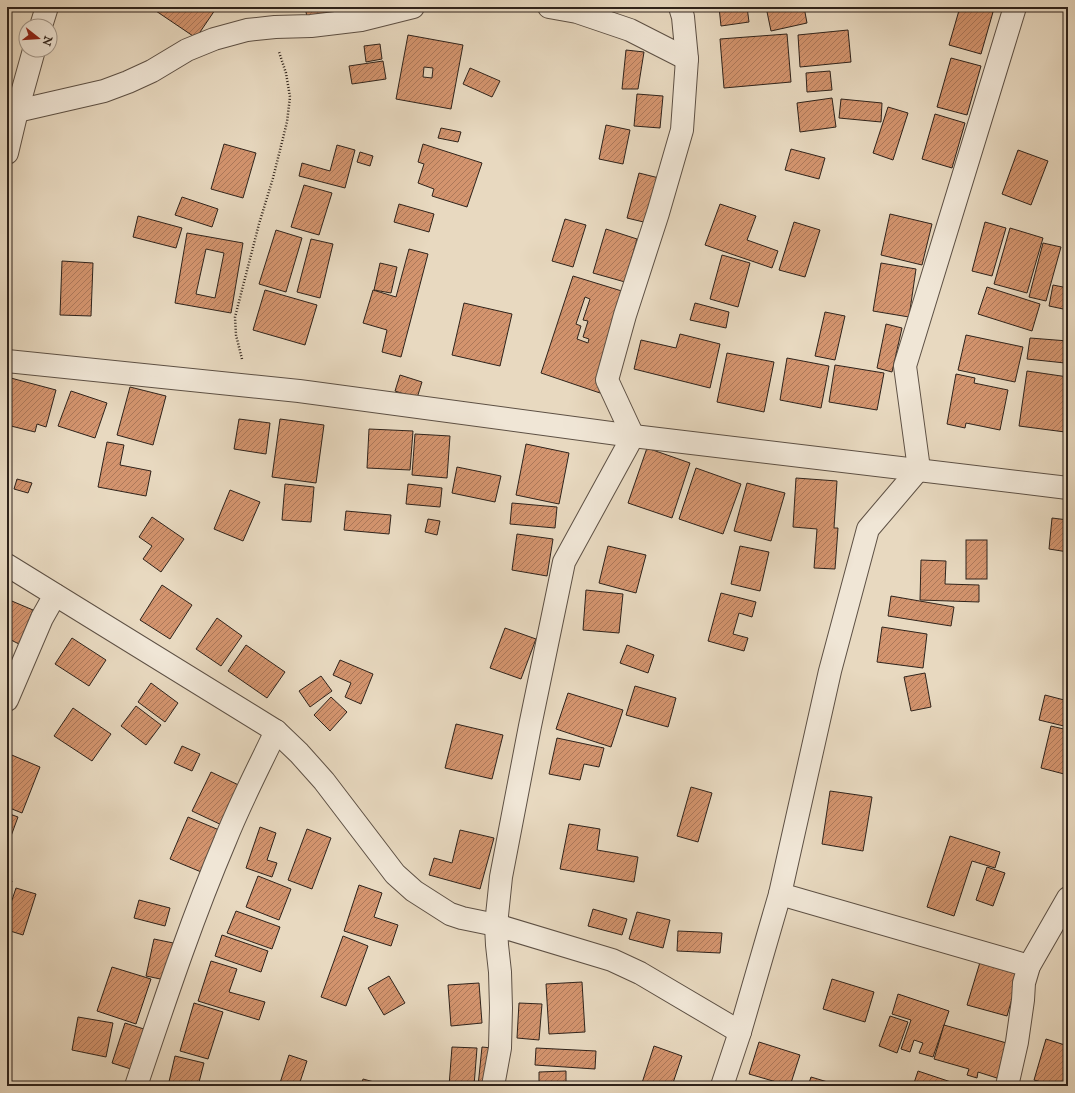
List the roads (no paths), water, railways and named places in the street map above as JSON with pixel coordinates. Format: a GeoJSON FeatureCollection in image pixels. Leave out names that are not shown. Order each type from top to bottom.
{"type":"FeatureCollection","features":[{"type":"Feature","properties":{"kind":"street"},"geometry":{"type":"LineString","coordinates":[[44,18],[47,7]]}},
{"type":"Feature","properties":{"kind":"street"},"geometry":{"type":"LineString","coordinates":[[17,111],[104,91],[152,71],[187,50],[247,30],[311,26],[361,20],[413,7]]}},
{"type":"Feature","properties":{"kind":"street"},"geometry":{"type":"LineString","coordinates":[[549,7],[577,12],[630,30],[687,59]]}},
{"type":"Feature","properties":{"kind":"street"},"geometry":{"type":"LineString","coordinates":[[634,436],[606,380],[682,130],[687,59],[680,7]]}},
{"type":"Feature","properties":{"kind":"street"},"geometry":{"type":"LineString","coordinates":[[722,1086],[740,1032],[780,894],[830,671],[868,529],[919,469],[906,366],[1016,7]]}},
{"type":"Feature","properties":{"kind":"street"},"geometry":{"type":"LineString","coordinates":[[7,153],[32,58]]}},
{"type":"Feature","properties":{"kind":"street"},"geometry":{"type":"LineString","coordinates":[[7,361],[299,391],[634,436],[1068,488]]}},
{"type":"Feature","properties":{"kind":"street"},"geometry":{"type":"LineString","coordinates":[[493,1086],[500,1048],[500,972],[496,925],[500,877],[564,562],[634,436]]}},
{"type":"Feature","properties":{"kind":"street"},"geometry":{"type":"LineString","coordinates":[[7,565],[276,731],[299,753],[324,781],[395,874],[414,891],[450,914],[496,925],[612,960],[627,966],[740,1032]]}},
{"type":"Feature","properties":{"kind":"street"},"geometry":{"type":"LineString","coordinates":[[7,700],[42,618],[55,595]]}},
{"type":"Feature","properties":{"kind":"street"},"geometry":{"type":"LineString","coordinates":[[136,1086],[199,906],[225,840],[276,731]]}},
{"type":"Feature","properties":{"kind":"street"},"geometry":{"type":"LineString","coordinates":[[780,894],[1029,966]]}},
{"type":"Feature","properties":{"kind":"street"},"geometry":{"type":"LineString","coordinates":[[1007,1086],[1017,1042],[1024,983],[1029,966],[1068,898]]}}]}
